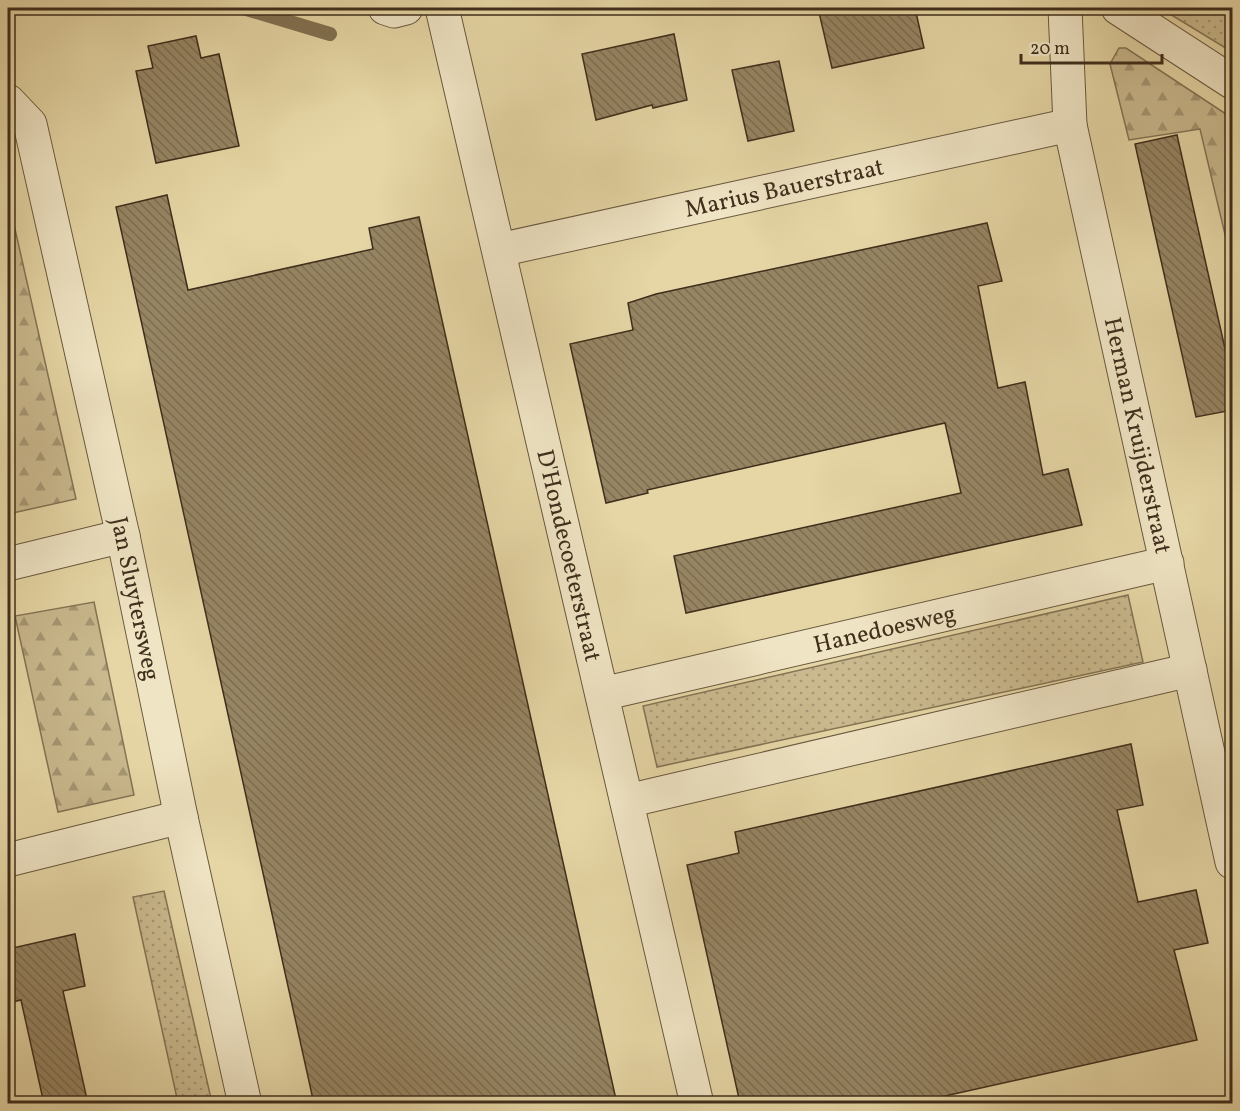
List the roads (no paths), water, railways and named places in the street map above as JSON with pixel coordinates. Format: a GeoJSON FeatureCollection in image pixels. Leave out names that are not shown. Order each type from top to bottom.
{"type":"FeatureCollection","features":[{"type":"Feature","properties":{"kind":"street"},"geometry":{"type":"LineString","coordinates":[[385,8],[394,10],[406,8]]}},
{"type":"Feature","properties":{"kind":"street","name":"D'Hondecoeterstraat"},"geometry":{"type":"LineString","coordinates":[[442,8],[697,1104]]}},
{"type":"Feature","properties":{"kind":"street","name":"Herman Kruijderstraat"},"geometry":{"type":"LineString","coordinates":[[1065,8],[1070,125],[1233,862]]}},
{"type":"Feature","properties":{"kind":"street"},"geometry":{"type":"LineString","coordinates":[[1118,8],[1233,82]]}},
{"type":"Feature","properties":{"kind":"street","name":"Jan Sluytersweg"},"geometry":{"type":"LineString","coordinates":[[8,101],[30,124],[123,536],[181,817],[245,1104]]}},
{"type":"Feature","properties":{"kind":"street","name":"Marius Bauerstraat"},"geometry":{"type":"LineString","coordinates":[[499,250],[1070,125]]}},
{"type":"Feature","properties":{"kind":"street"},"geometry":{"type":"LineString","coordinates":[[8,564],[123,536]]}},
{"type":"Feature","properties":{"kind":"street","name":"Hanedoesweg"},"geometry":{"type":"LineString","coordinates":[[602,694],[1167,563]]}},
{"type":"Feature","properties":{"kind":"street"},"geometry":{"type":"LineString","coordinates":[[627,801],[1190,670]]}},
{"type":"Feature","properties":{"kind":"street"},"geometry":{"type":"LineString","coordinates":[[8,860],[181,817]]}},
{"type":"Feature","properties":{"kind":"waterway"},"geometry":{"type":"LineString","coordinates":[[243,8],[330,34]]}}]}
